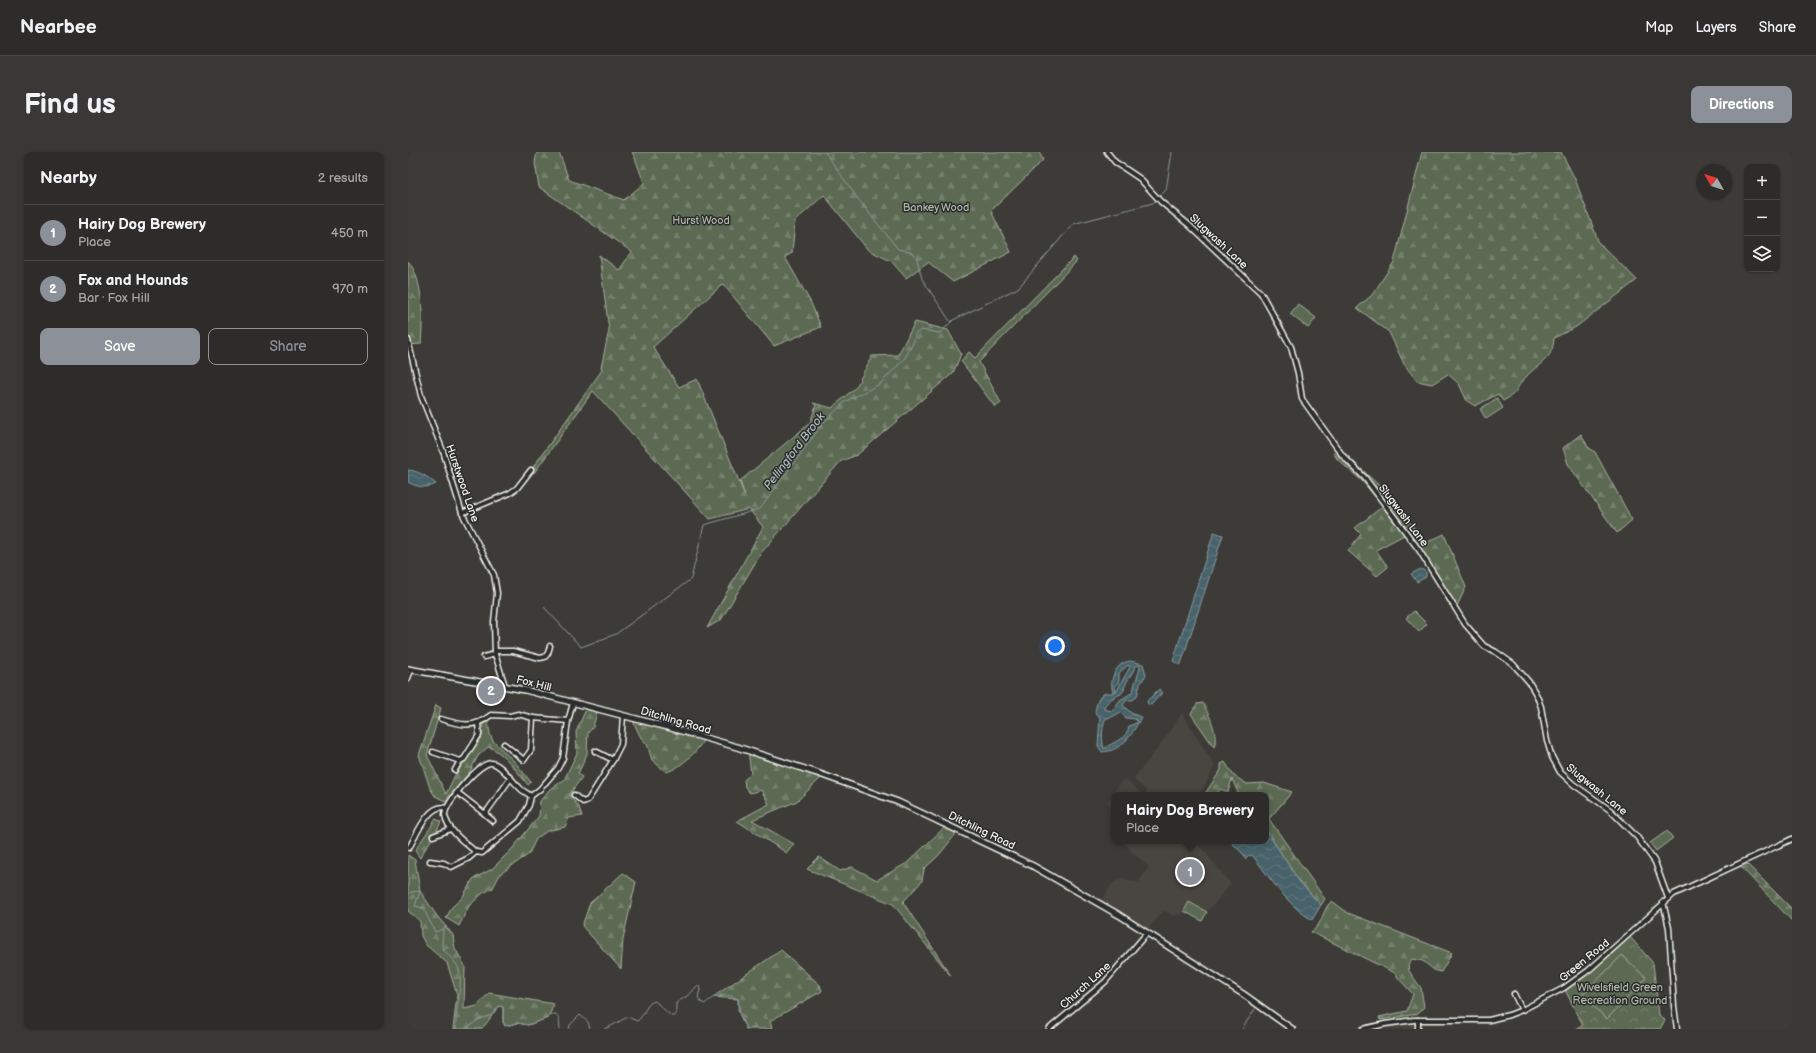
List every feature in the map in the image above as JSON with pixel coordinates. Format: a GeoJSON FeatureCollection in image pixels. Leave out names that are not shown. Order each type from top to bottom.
{"type":"FeatureCollection","features":[{"type":"Feature","properties":{"kind":"main road","name":"Fox Hill"},"geometry":{"type":"LineString","coordinates":[[410,669],[505,686],[631,717]]}},
{"type":"Feature","properties":{"kind":"main road","name":"Ditchling Road"},"geometry":{"type":"LineString","coordinates":[[631,717],[737,747],[814,772],[898,802],[1034,866],[1119,915],[1238,990],[1292,1029]]}},
{"type":"Feature","properties":{"kind":"street","name":"Slugwash Lane"},"geometry":{"type":"LineString","coordinates":[[1107,152],[1115,162],[1139,178],[1161,202],[1189,225],[1261,293],[1291,347],[1298,373],[1302,399],[1343,456],[1365,478],[1386,504],[1430,566],[1469,630],[1484,646],[1496,652],[1513,664],[1528,682],[1537,696],[1541,708],[1547,741],[1552,757],[1560,772],[1572,784],[1610,810],[1638,837],[1655,862],[1668,898]]}},
{"type":"Feature","properties":{"kind":"street","name":"Hurstwood Lane"},"geometry":{"type":"LineString","coordinates":[[408,340],[421,396],[443,451],[462,513],[490,567],[496,583],[497,593],[494,622],[495,653],[505,686]]}},
{"type":"Feature","properties":{"kind":"street"},"geometry":{"type":"LineString","coordinates":[[462,513],[510,493],[531,470]]}},
{"type":"Feature","properties":{"kind":"street"},"geometry":{"type":"LineString","coordinates":[[484,657],[495,653],[513,651],[540,658],[545,657],[550,646]]}},
{"type":"Feature","properties":{"kind":"street"},"geometry":{"type":"LineString","coordinates":[[549,651],[554,653]]}},
{"type":"Feature","properties":{"kind":"street"},"geometry":{"type":"LineString","coordinates":[[408,678],[410,669]]}},
{"type":"Feature","properties":{"kind":"street"},"geometry":{"type":"LineString","coordinates":[[531,796],[510,779],[498,765],[491,763],[484,764],[446,808],[447,822],[451,829],[476,852],[482,853],[520,820],[529,804],[531,796],[540,789],[558,768],[563,758],[572,703]]}},
{"type":"Feature","properties":{"kind":"street"},"geometry":{"type":"LineString","coordinates":[[441,719],[461,725],[484,721],[491,715],[510,716],[518,714],[533,718],[568,721]]}},
{"type":"Feature","properties":{"kind":"street"},"geometry":{"type":"LineString","coordinates":[[574,795],[583,802],[588,800],[613,760],[621,744],[623,716]]}},
{"type":"Feature","properties":{"kind":"street"},"geometry":{"type":"LineString","coordinates":[[504,744],[524,760],[532,750],[533,718]]}},
{"type":"Feature","properties":{"kind":"street"},"geometry":{"type":"LineString","coordinates":[[455,770],[460,761],[464,759],[478,735],[478,723]]}},
{"type":"Feature","properties":{"kind":"street"},"geometry":{"type":"LineString","coordinates":[[595,751],[613,760]]}},
{"type":"Feature","properties":{"kind":"street"},"geometry":{"type":"LineString","coordinates":[[433,752],[460,761]]}},
{"type":"Feature","properties":{"kind":"street"},"geometry":{"type":"LineString","coordinates":[[485,814],[510,779]]}},
{"type":"Feature","properties":{"kind":"street"},"geometry":{"type":"LineString","coordinates":[[458,793],[493,821]]}},
{"type":"Feature","properties":{"kind":"street"},"geometry":{"type":"LineString","coordinates":[[409,848],[422,824],[435,808],[441,806],[446,808]]}},
{"type":"Feature","properties":{"kind":"street"},"geometry":{"type":"LineString","coordinates":[[433,836],[451,829]]}},
{"type":"Feature","properties":{"kind":"street","name":"Green Road"},"geometry":{"type":"LineString","coordinates":[[1363,1029],[1385,1024],[1418,1020],[1489,1020],[1522,1010],[1564,988],[1589,970],[1668,898],[1687,887],[1792,839]]}},
{"type":"Feature","properties":{"kind":"street"},"geometry":{"type":"LineString","coordinates":[[430,861],[451,867],[469,858],[476,852]]}},
{"type":"Feature","properties":{"kind":"street"},"geometry":{"type":"LineString","coordinates":[[1663,902],[1669,928],[1677,1029]]}},
{"type":"Feature","properties":{"kind":"street","name":"Church Lane"},"geometry":{"type":"LineString","coordinates":[[1049,1029],[1105,982],[1147,933]]}},
{"type":"Feature","properties":{"kind":"street"},"geometry":{"type":"LineString","coordinates":[[1514,994],[1522,1010]]}},
{"type":"Feature","properties":{"kind":"street"},"geometry":{"type":"LineString","coordinates":[[1418,1020],[1418,1029]]}},
{"type":"Feature","properties":{"kind":"shaded area"},"geometry":{"type":"Polygon","coordinates":[[[1182,713],[1215,766],[1202,792],[1146,792],[1133,779],[1158,748],[1182,713]]]}},
{"type":"Feature","properties":{"kind":"shaded area"},"geometry":{"type":"Polygon","coordinates":[[[1124,778],[1140,792],[1114,792],[1124,778]]]}},
{"type":"Feature","properties":{"kind":"shaded area"},"geometry":{"type":"Polygon","coordinates":[[[1111,796],[1111,811],[1107,801],[1111,796]]]}},
{"type":"Feature","properties":{"kind":"shaded area"},"geometry":{"type":"Polygon","coordinates":[[[1125,844],[1198,844],[1231,884],[1208,911],[1189,902],[1181,914],[1172,916],[1165,911],[1162,913],[1150,926],[1147,933],[1101,901],[1112,884],[1121,877],[1129,881],[1138,882],[1149,867],[1125,844]]]}},
{"type":"Feature","properties":{"kind":"shaded area"},"geometry":{"type":"Polygon","coordinates":[[[1415,1022],[1416,1029],[1386,1029],[1386,1026],[1415,1022]]]}},
{"type":"Feature","properties":{"kind":"green space","name":"Hurst Wood"},"geometry":{"type":"Polygon","coordinates":[[[537,152],[559,152],[569,180],[624,200],[644,183],[632,152],[1039,152],[1043,160],[991,211],[1011,252],[953,282],[928,262],[906,278],[891,261],[868,250],[824,195],[795,221],[792,253],[785,257],[811,303],[821,327],[774,346],[723,284],[653,347],[679,387],[697,379],[745,496],[740,481],[810,423],[816,405],[813,403],[832,408],[856,387],[872,356],[898,355],[915,322],[948,330],[961,354],[953,373],[857,455],[841,461],[761,553],[721,620],[707,628],[763,527],[749,509],[710,519],[593,391],[534,473],[531,470],[602,370],[601,368],[609,330],[599,255],[619,270],[632,252],[539,187],[535,163],[537,152]]]}},
{"type":"Feature","properties":{"kind":"green space"},"geometry":{"type":"Polygon","coordinates":[[[1422,152],[1561,152],[1575,179],[1599,243],[1637,280],[1576,327],[1554,338],[1551,352],[1548,356],[1522,381],[1512,395],[1503,401],[1498,394],[1475,406],[1467,401],[1459,384],[1448,374],[1432,384],[1417,381],[1404,364],[1389,332],[1357,308],[1372,295],[1394,262],[1422,152]]]}},
{"type":"Feature","properties":{"kind":"green space"},"geometry":{"type":"Polygon","coordinates":[[[1074,257],[1077,261],[979,362],[1001,403],[995,407],[961,361],[969,352],[975,358],[1074,257]]]}},
{"type":"Feature","properties":{"kind":"green space"},"geometry":{"type":"Polygon","coordinates":[[[408,261],[417,278],[420,289],[422,312],[421,344],[408,345],[408,261]]]}},
{"type":"Feature","properties":{"kind":"green space"},"geometry":{"type":"Polygon","coordinates":[[[1298,304],[1316,318],[1308,328],[1290,314],[1298,304]]]}},
{"type":"Feature","properties":{"kind":"green space"},"geometry":{"type":"Polygon","coordinates":[[[1497,398],[1503,408],[1486,419],[1480,409],[1497,398]]]}},
{"type":"Feature","properties":{"kind":"green space"},"geometry":{"type":"Polygon","coordinates":[[[1581,434],[1588,447],[1595,452],[1632,520],[1617,533],[1568,464],[1563,448],[1581,434]]]}},
{"type":"Feature","properties":{"kind":"green space"},"geometry":{"type":"Polygon","coordinates":[[[1340,449],[1385,491],[1426,543],[1444,534],[1466,587],[1457,606],[1454,608],[1406,534],[1376,550],[1388,567],[1377,576],[1348,551],[1361,534],[1355,528],[1383,506],[1362,481],[1338,460],[1333,453],[1340,449]]]}},
{"type":"Feature","properties":{"kind":"green space"},"geometry":{"type":"Polygon","coordinates":[[[1414,611],[1427,624],[1419,632],[1406,618],[1414,611]]]}},
{"type":"Feature","properties":{"kind":"green space"},"geometry":{"type":"Polygon","coordinates":[[[1203,703],[1214,731],[1214,747],[1191,714],[1197,704],[1203,703]]]}},
{"type":"Feature","properties":{"kind":"green space"},"geometry":{"type":"Polygon","coordinates":[[[436,705],[441,708],[427,755],[446,794],[455,775],[482,737],[483,724],[488,722],[493,741],[515,762],[531,782],[528,785],[504,757],[488,747],[478,756],[469,773],[445,801],[435,796],[430,788],[419,755],[436,705]]]}},
{"type":"Feature","properties":{"kind":"green space"},"geometry":{"type":"Polygon","coordinates":[[[586,709],[597,712],[593,727],[588,733],[587,754],[578,774],[582,777],[569,795],[579,807],[582,816],[569,818],[565,827],[547,831],[536,839],[529,854],[500,874],[493,888],[483,893],[469,906],[459,926],[446,918],[452,907],[462,898],[473,879],[492,869],[512,849],[539,816],[540,801],[549,790],[564,780],[577,753],[576,732],[586,709]]]}},
{"type":"Feature","properties":{"kind":"green space"},"geometry":{"type":"Polygon","coordinates":[[[631,717],[704,738],[702,743],[688,759],[676,768],[666,772],[652,760],[647,744],[641,738],[631,717]]]}},
{"type":"Feature","properties":{"kind":"green space"},"geometry":{"type":"Polygon","coordinates":[[[748,750],[824,775],[797,801],[752,820],[794,844],[787,853],[737,821],[769,804],[761,790],[750,793],[745,787],[744,780],[751,774],[748,750]]]}},
{"type":"Feature","properties":{"kind":"green space"},"geometry":{"type":"Polygon","coordinates":[[[1225,762],[1234,776],[1247,784],[1264,783],[1292,792],[1269,819],[1269,792],[1238,792],[1232,779],[1228,792],[1220,789],[1218,792],[1206,792],[1221,770],[1221,764],[1225,762]]]}},
{"type":"Feature","properties":{"kind":"green space"},"geometry":{"type":"Polygon","coordinates":[[[435,819],[441,821],[420,858],[415,851],[435,819]]]}},
{"type":"Feature","properties":{"kind":"green space"},"geometry":{"type":"Polygon","coordinates":[[[1269,819],[1325,899],[1321,905],[1299,881],[1269,835],[1269,819]]]}},
{"type":"Feature","properties":{"kind":"green space"},"geometry":{"type":"Polygon","coordinates":[[[947,825],[959,830],[939,855],[924,869],[922,881],[903,902],[951,976],[893,904],[807,869],[819,857],[840,871],[852,867],[877,880],[907,863],[947,825]]]}},
{"type":"Feature","properties":{"kind":"green space"},"geometry":{"type":"Polygon","coordinates":[[[1667,831],[1673,838],[1656,851],[1650,843],[1667,831]]]}},
{"type":"Feature","properties":{"kind":"green space"},"geometry":{"type":"Polygon","coordinates":[[[408,855],[415,860],[420,891],[437,916],[453,935],[455,948],[465,966],[464,1009],[477,1006],[489,993],[554,1004],[548,1018],[528,1025],[517,1023],[505,1026],[503,1022],[503,1007],[499,1006],[481,1029],[453,1029],[457,995],[447,963],[426,945],[421,936],[420,921],[408,911],[408,855]]]}},
{"type":"Feature","properties":{"kind":"green space"},"geometry":{"type":"Polygon","coordinates":[[[1746,863],[1792,909],[1792,921],[1740,866],[1746,863]]]}},
{"type":"Feature","properties":{"kind":"green space"},"geometry":{"type":"Polygon","coordinates":[[[623,873],[636,882],[623,939],[621,969],[582,926],[590,903],[623,873]]]}},
{"type":"Feature","properties":{"kind":"green space"},"geometry":{"type":"Polygon","coordinates":[[[1332,901],[1348,913],[1452,953],[1441,972],[1434,970],[1423,961],[1412,959],[1408,964],[1409,971],[1421,988],[1424,1007],[1417,1014],[1380,1020],[1379,1017],[1407,1011],[1413,994],[1395,973],[1311,932],[1321,921],[1326,908],[1332,901]]]}},
{"type":"Feature","properties":{"kind":"green space"},"geometry":{"type":"Polygon","coordinates":[[[1189,902],[1207,912],[1202,921],[1184,911],[1189,902]]]}},
{"type":"Feature","properties":{"kind":"green space","name":"Wivelsfield Green Recreation Ground"},"geometry":{"type":"Polygon","coordinates":[[[1630,937],[1653,963],[1659,1015],[1665,1020],[1660,1029],[1576,1029],[1583,1025],[1565,990],[1611,955],[1630,937]]]}},
{"type":"Feature","properties":{"kind":"green space"},"geometry":{"type":"Polygon","coordinates":[[[781,950],[820,985],[822,991],[770,1021],[772,1029],[746,1029],[740,1015],[738,999],[713,997],[781,950]]]}},
{"type":"Feature","properties":{"kind":"green space"},"geometry":{"type":"Polygon","coordinates":[[[1622,955],[1646,978],[1607,1019],[1582,996],[1622,955]]]}},
{"type":"Feature","properties":{"kind":"water"},"geometry":{"type":"Polygon","coordinates":[[[408,470],[423,475],[436,484],[425,487],[411,484],[408,482],[408,470]]]}},
{"type":"Feature","properties":{"kind":"water"},"geometry":{"type":"Polygon","coordinates":[[[1214,532],[1223,535],[1180,665],[1173,661],[1214,532]]]}},
{"type":"Feature","properties":{"kind":"water"},"geometry":{"type":"Polygon","coordinates":[[[1421,569],[1426,572],[1426,577],[1417,582],[1411,574],[1421,569]]]}},
{"type":"Feature","properties":{"kind":"water"},"geometry":{"type":"Polygon","coordinates":[[[1130,661],[1143,664],[1146,675],[1140,684],[1137,696],[1133,700],[1127,700],[1123,705],[1131,713],[1141,717],[1134,731],[1126,741],[1115,749],[1102,752],[1098,746],[1100,717],[1095,713],[1096,707],[1101,696],[1106,693],[1113,693],[1112,683],[1114,673],[1120,665],[1130,661]],[[1128,665],[1119,673],[1119,681],[1115,688],[1116,692],[1130,667],[1128,665]],[[1138,665],[1135,667],[1124,690],[1121,694],[1109,701],[1105,705],[1104,709],[1112,711],[1120,700],[1133,692],[1140,666],[1138,665]],[[1121,712],[1110,718],[1106,718],[1103,726],[1102,738],[1104,749],[1123,737],[1128,731],[1129,726],[1138,722],[1135,719],[1126,718],[1121,712]]]}},
{"type":"Feature","properties":{"kind":"water"},"geometry":{"type":"Polygon","coordinates":[[[1159,689],[1162,693],[1151,705],[1148,704],[1147,701],[1159,689]]]}},
{"type":"Feature","properties":{"kind":"water"},"geometry":{"type":"Polygon","coordinates":[[[1269,835],[1299,881],[1321,905],[1312,920],[1287,899],[1253,856],[1249,855],[1245,859],[1244,855],[1233,844],[1269,844],[1269,835]]]}},
{"type":"Feature","properties":{"kind":"waterway"},"geometry":{"type":"LineString","coordinates":[[825,152],[858,199],[898,249],[910,252],[916,256],[922,279],[950,321]]}},
{"type":"Feature","properties":{"kind":"waterway","name":"Pellingford Brook"},"geometry":{"type":"LineString","coordinates":[[1160,196],[1166,190],[1172,152]]}},
{"type":"Feature","properties":{"kind":"waterway","name":"Pellingford Brook"},"geometry":{"type":"LineString","coordinates":[[544,607],[581,647],[616,634],[691,579],[704,525],[760,509],[823,423],[846,401],[880,384],[905,358],[914,341],[915,334],[921,330],[940,333],[953,320],[1018,288],[1073,224],[1153,203],[1156,200]]}},
{"type":"Feature","properties":{"kind":"waterway"},"geometry":{"type":"LineString","coordinates":[[408,896],[411,892],[420,891],[415,906],[424,908],[435,932],[443,929],[442,948],[458,967],[460,973],[460,988],[456,1014],[456,1029]]}},
{"type":"Feature","properties":{"kind":"waterway"},"geometry":{"type":"LineString","coordinates":[[604,1029],[628,1017],[637,1021],[640,1019],[649,1004],[655,1001],[671,1016],[674,1016],[676,1013],[676,1003],[690,994],[697,986],[699,986],[700,990],[698,997],[701,1002],[705,1004],[717,996],[726,995],[738,999],[738,1010],[746,1029]]}},
{"type":"Feature","properties":{"kind":"waterway"},"geometry":{"type":"LineString","coordinates":[[466,1029],[478,1020],[492,1015],[499,1006],[503,1007],[503,1022],[505,1026],[517,1023],[528,1025],[548,1018],[552,1014],[556,1014],[559,1018],[560,1029]]}},
{"type":"Feature","properties":{"kind":"waterway"},"geometry":{"type":"LineString","coordinates":[[1242,1029],[1255,1009]]}},
{"type":"Feature","properties":{"kind":"waterway"},"geometry":{"type":"LineString","coordinates":[[569,1029],[570,1025],[580,1015],[588,1022],[590,1029]]}},
{"type":"Feature","properties":{"kind":"place","name":"Fox and Hounds"},"geometry":{"type":"Point","coordinates":[491,691]}},
{"type":"Feature","properties":{"kind":"place","name":"Hairy Dog Brewery"},"geometry":{"type":"Point","coordinates":[1190,872]}},
{"type":"Feature","properties":{"kind":"park label","name":"Bankey Wood"},"geometry":{"type":"Point","coordinates":[936,207]}}]}
